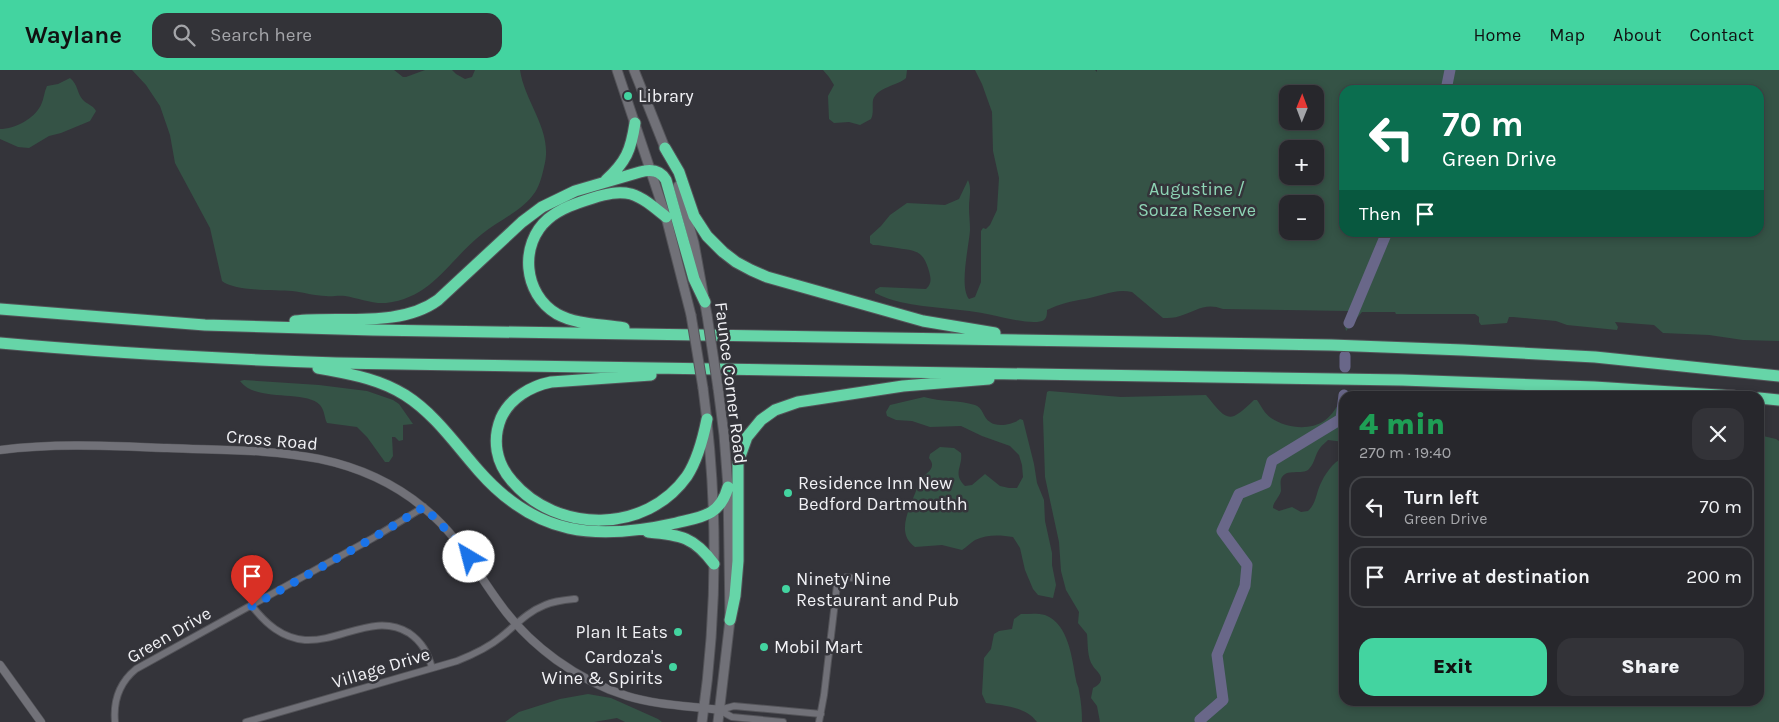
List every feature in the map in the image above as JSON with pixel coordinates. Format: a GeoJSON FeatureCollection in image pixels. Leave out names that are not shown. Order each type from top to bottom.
{"type":"FeatureCollection","features":[{"type":"Feature","properties":{"kind":"highway"},"geometry":{"type":"LineString","coordinates":[[605,182],[620,167],[627,156],[635,123]]}},
{"type":"Feature","properties":{"kind":"highway"},"geometry":{"type":"LineString","coordinates":[[665,148],[679,172],[698,223],[717,246],[743,266],[767,276],[923,321],[1036,340]]}},
{"type":"Feature","properties":{"kind":"highway"},"geometry":{"type":"LineString","coordinates":[[238,326],[299,320],[392,317],[416,312],[438,300],[522,222],[542,207],[575,191],[651,170],[661,174],[666,180],[694,279],[705,302]]}},
{"type":"Feature","properties":{"kind":"highway"},"geometry":{"type":"LineString","coordinates":[[666,217],[645,201],[625,193],[606,194],[577,204],[556,213],[538,230],[532,244],[528,266],[534,287],[540,298],[551,310],[564,317],[588,323],[671,334]]}},
{"type":"Feature","properties":{"kind":"highway"},"geometry":{"type":"LineString","coordinates":[[0,309],[142,321],[238,326],[1330,345],[1453,349],[1614,359],[1779,376]]}},
{"type":"Feature","properties":{"kind":"highway"},"geometry":{"type":"LineString","coordinates":[[0,343],[127,354],[287,361],[1443,381],[1656,391]]}},
{"type":"Feature","properties":{"kind":"highway"},"geometry":{"type":"LineString","coordinates":[[287,361],[368,378],[404,395],[427,413],[496,488],[512,501],[544,520],[566,528],[584,532],[634,530],[674,523],[714,511],[724,499],[728,487]]}},
{"type":"Feature","properties":{"kind":"highway"},"geometry":{"type":"LineString","coordinates":[[690,369],[649,376],[560,381],[531,389],[516,398],[502,416],[496,438],[498,459],[505,473],[516,486],[542,507],[557,514],[583,520],[619,518],[655,505],[677,488],[696,459],[707,419]]}},
{"type":"Feature","properties":{"kind":"highway"},"geometry":{"type":"LineString","coordinates":[[730,620],[735,596],[738,561],[738,462],[747,437],[761,420],[775,410],[798,402],[888,388],[977,381],[1025,374]]}},
{"type":"Feature","properties":{"kind":"highway"},"geometry":{"type":"LineString","coordinates":[[1764,398],[1779,400]]}},
{"type":"Feature","properties":{"kind":"highway"},"geometry":{"type":"LineString","coordinates":[[634,530],[672,535],[692,542],[703,549],[714,564]]}},
{"type":"Feature","properties":{"kind":"main road","name":"Faunce Corner Road"},"geometry":{"type":"LineString","coordinates":[[617,70],[666,217],[691,315],[704,388],[714,511],[714,564],[712,640],[702,722]]}},
{"type":"Feature","properties":{"kind":"main road","name":"Faunce Corner Road"},"geometry":{"type":"LineString","coordinates":[[634,70],[665,148],[688,219],[705,302],[718,388],[728,487],[730,620],[718,722]]}},
{"type":"Feature","properties":{"kind":"street","name":"Cross Road"},"geometry":{"type":"LineString","coordinates":[[0,450],[50,445],[85,445],[295,454],[327,460],[358,470],[393,487],[424,507],[460,544],[499,603],[516,624],[559,662],[584,678],[637,698],[720,710]]}},
{"type":"Feature","properties":{"kind":"street","name":"Green Drive"},"geometry":{"type":"LineString","coordinates":[[116,722],[115,706],[123,683],[131,673],[142,665],[252,606],[424,507]]}},
{"type":"Feature","properties":{"kind":"street"},"geometry":{"type":"LineString","coordinates":[[819,722],[838,582],[843,578],[849,577],[884,582]]}},
{"type":"Feature","properties":{"kind":"street","name":"Village Drive"},"geometry":{"type":"LineString","coordinates":[[246,722],[457,661],[500,638],[532,611],[545,604],[575,599]]}},
{"type":"Feature","properties":{"kind":"street"},"geometry":{"type":"LineString","coordinates":[[252,606],[262,619],[274,629],[296,638],[319,639],[375,626],[388,626],[400,629],[411,634],[420,643],[428,655],[432,668]]}},
{"type":"Feature","properties":{"kind":"street"},"geometry":{"type":"LineString","coordinates":[[0,665],[41,722]]}},
{"type":"Feature","properties":{"kind":"street"},"geometry":{"type":"LineString","coordinates":[[720,710],[734,706],[821,714]]}},
{"type":"Feature","properties":{"kind":"street"},"geometry":{"type":"LineString","coordinates":[[720,710],[732,717],[782,722]]}},
{"type":"Feature","properties":{"kind":"green space"},"geometry":{"type":"Polygon","coordinates":[[[132,70],[394,70],[403,77],[406,77],[425,70],[452,70],[465,79],[472,77],[475,70],[520,70],[545,141],[544,167],[539,185],[528,201],[470,244],[428,286],[402,300],[381,303],[345,296],[322,296],[292,291],[235,287],[222,281],[210,228],[175,163],[170,135],[160,106],[146,85],[132,70]]]}},
{"type":"Feature","properties":{"kind":"green space"},"geometry":{"type":"Polygon","coordinates":[[[823,70],[907,70],[906,78],[883,89],[875,96],[871,119],[860,125],[849,122],[834,123],[829,119],[828,96],[834,85],[823,70]]]}},
{"type":"Feature","properties":{"kind":"green space","name":"Augustine / Souza Reserve"},"geometry":{"type":"Polygon","coordinates":[[[975,70],[1095,70],[1097,72],[1097,70],[1779,70],[1779,341],[1663,333],[1654,325],[1615,322],[1618,327],[1617,330],[1513,317],[1509,317],[1507,323],[1481,325],[1479,317],[1475,314],[1362,312],[1346,331],[1345,326],[1350,316],[1349,311],[1223,309],[1211,306],[1178,317],[1163,318],[1132,292],[1126,291],[1061,304],[1047,310],[1044,320],[1033,322],[969,311],[911,304],[875,293],[875,290],[880,287],[926,289],[931,279],[927,264],[921,255],[909,250],[873,245],[870,243],[870,236],[890,215],[907,203],[945,205],[959,199],[968,180],[970,190],[970,230],[965,266],[965,285],[969,299],[975,297],[981,282],[981,231],[990,225],[997,210],[999,178],[993,151],[992,112],[975,70]]]}},
{"type":"Feature","properties":{"kind":"green space"},"geometry":{"type":"Polygon","coordinates":[[[70,78],[75,83],[81,98],[96,111],[90,121],[49,136],[29,148],[18,147],[0,139],[0,129],[12,127],[34,115],[42,103],[47,86],[58,84],[70,78]]]}},
{"type":"Feature","properties":{"kind":"green space"},"geometry":{"type":"Polygon","coordinates":[[[240,381],[319,385],[367,391],[399,404],[413,424],[403,425],[403,440],[399,441],[392,437],[393,456],[389,462],[385,462],[367,437],[357,427],[327,423],[322,407],[313,400],[257,392],[247,388],[240,381]]]}},
{"type":"Feature","properties":{"kind":"green space"},"geometry":{"type":"Polygon","coordinates":[[[1047,392],[1121,397],[1206,395],[1219,411],[1229,417],[1239,413],[1254,400],[1257,400],[1271,418],[1290,426],[1298,427],[1312,426],[1324,421],[1339,404],[1339,441],[1328,440],[1318,450],[1313,464],[1306,471],[1290,472],[1283,475],[1281,491],[1273,508],[1279,511],[1292,507],[1301,512],[1308,511],[1327,473],[1339,460],[1339,706],[1764,706],[1764,436],[1776,439],[1779,441],[1779,722],[1100,722],[1097,706],[1091,698],[1093,688],[1099,684],[1101,678],[1090,659],[1087,634],[1078,623],[1079,612],[1066,590],[1061,571],[1059,542],[1045,477],[1043,417],[1047,392]]]}},
{"type":"Feature","properties":{"kind":"green space"},"geometry":{"type":"Polygon","coordinates":[[[924,397],[978,406],[988,420],[997,425],[1010,424],[1020,419],[1023,420],[1037,483],[1044,500],[1045,521],[1056,585],[1053,598],[1038,595],[1033,589],[1025,570],[1020,548],[1013,537],[999,535],[984,537],[975,540],[962,550],[942,545],[915,547],[908,540],[905,533],[905,524],[910,506],[919,481],[930,471],[932,465],[929,458],[930,454],[940,447],[954,448],[961,453],[959,477],[965,486],[972,485],[985,474],[1000,486],[1017,488],[1023,477],[1019,455],[1010,446],[961,426],[930,427],[912,421],[896,420],[887,416],[886,412],[890,405],[924,397]]]}},
{"type":"Feature","properties":{"kind":"green space"},"geometry":{"type":"Polygon","coordinates":[[[1021,614],[1045,615],[1059,626],[1064,634],[1071,653],[1079,690],[1082,722],[1037,722],[1020,710],[986,703],[982,694],[984,658],[991,649],[994,634],[999,631],[1012,629],[1014,619],[1021,614]]]}},
{"type":"Feature","properties":{"kind":"green space"},"geometry":{"type":"Polygon","coordinates":[[[588,694],[611,698],[662,722],[625,722],[617,718],[594,722],[505,722],[519,712],[560,699],[588,694]]]}},
{"type":"Feature","properties":{"kind":"waterway"},"geometry":{"type":"LineString","coordinates":[[1447,85],[1450,70]]}},
{"type":"Feature","properties":{"kind":"waterway"},"geometry":{"type":"LineString","coordinates":[[1349,323],[1385,237]]}},
{"type":"Feature","properties":{"kind":"waterway"},"geometry":{"type":"LineString","coordinates":[[1345,356],[1345,367]]}},
{"type":"Feature","properties":{"kind":"waterway"},"geometry":{"type":"LineString","coordinates":[[1201,722],[1200,720],[1223,700],[1217,655],[1245,586],[1247,565],[1222,531],[1239,494],[1266,483],[1272,461],[1339,420]]}},
{"type":"Feature","properties":{"kind":"place","name":"Library"},"geometry":{"type":"Point","coordinates":[628,96]}},
{"type":"Feature","properties":{"kind":"place","name":"Residence Inn New Bedford Dartmouthh"},"geometry":{"type":"Point","coordinates":[788,493]}},
{"type":"Feature","properties":{"kind":"place","name":"Ninety Nine Restaurant and Pub"},"geometry":{"type":"Point","coordinates":[786,589]}},
{"type":"Feature","properties":{"kind":"place","name":"Plan It Eats"},"geometry":{"type":"Point","coordinates":[678,632]}},
{"type":"Feature","properties":{"kind":"place","name":"Mobil Mart"},"geometry":{"type":"Point","coordinates":[764,647]}},
{"type":"Feature","properties":{"kind":"place","name":"Cardoza's Wine & Spirits"},"geometry":{"type":"Point","coordinates":[673,667]}},
{"type":"Feature","properties":{"kind":"route"},"geometry":{"type":"LineString","coordinates":[[252,606],[424,507],[460,544],[469,557]]}}]}
